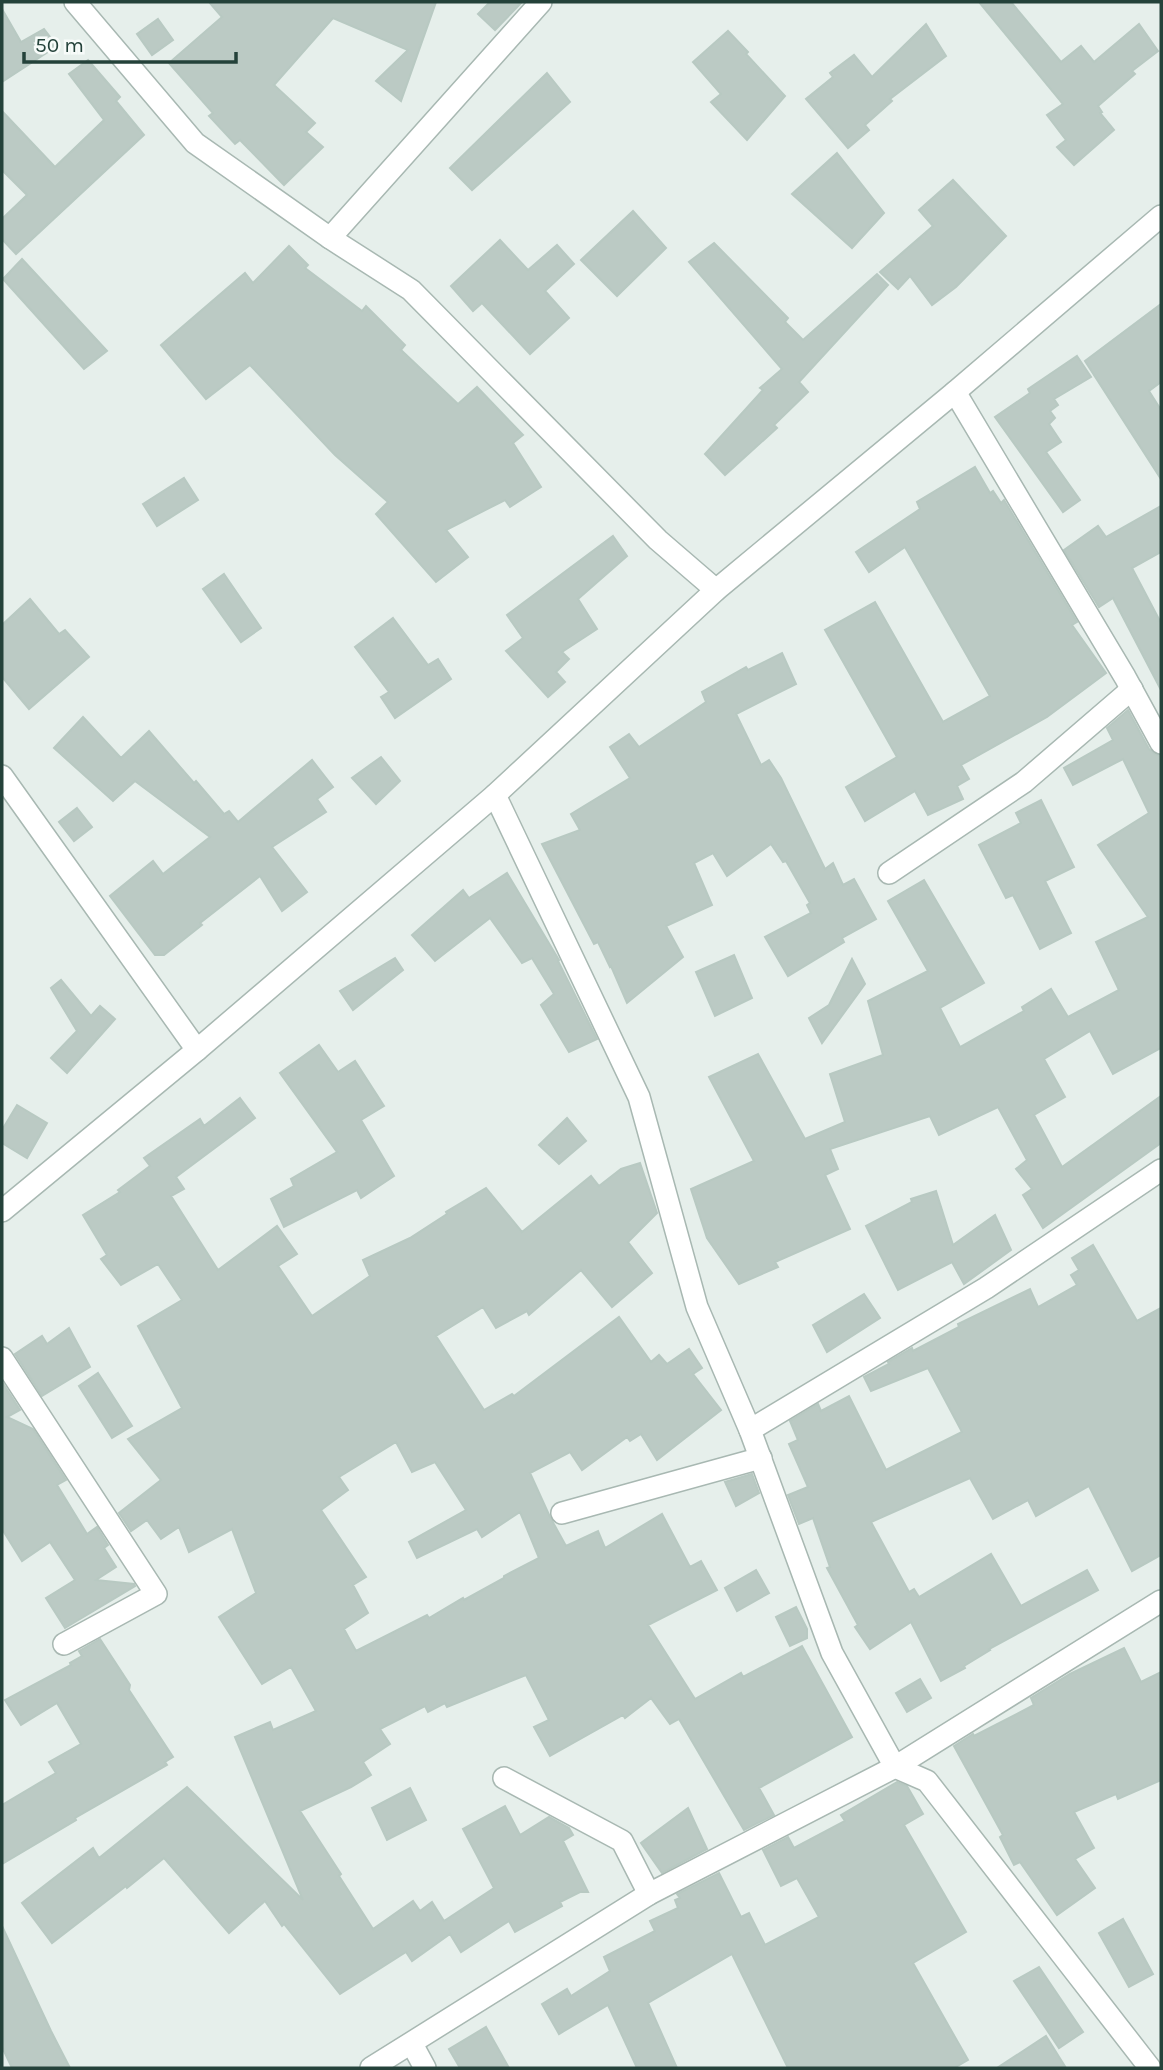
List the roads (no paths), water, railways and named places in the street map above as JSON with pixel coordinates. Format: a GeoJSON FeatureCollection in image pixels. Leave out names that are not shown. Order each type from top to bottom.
{"type":"FeatureCollection","features":[{"type":"Feature","properties":{"kind":"street"},"geometry":{"type":"LineString","coordinates":[[75,2],[195,143],[330,238],[411,290],[658,540],[716,590]]}},
{"type":"Feature","properties":{"kind":"street"},"geometry":{"type":"LineString","coordinates":[[330,238],[540,2]]}},
{"type":"Feature","properties":{"kind":"street"},"geometry":{"type":"LineString","coordinates":[[2,1211],[197,1050],[495,795],[716,590],[955,392],[1161,216]]}},
{"type":"Feature","properties":{"kind":"street"},"geometry":{"type":"LineString","coordinates":[[955,392],[1132,689],[1161,743]]}},
{"type":"Feature","properties":{"kind":"street"},"geometry":{"type":"LineString","coordinates":[[889,873],[1024,782],[1132,689]]}},
{"type":"Feature","properties":{"kind":"street"},"geometry":{"type":"LineString","coordinates":[[2,776],[197,1050]]}},
{"type":"Feature","properties":{"kind":"street"},"geometry":{"type":"LineString","coordinates":[[495,795],[639,1097],[697,1307],[761,1458],[832,1653],[895,1767],[927,1781],[1150,2068]]}},
{"type":"Feature","properties":{"kind":"street"},"geometry":{"type":"LineString","coordinates":[[750,1430],[986,1288],[1161,1170]]}},
{"type":"Feature","properties":{"kind":"street"},"geometry":{"type":"LineString","coordinates":[[2,1358],[156,1594],[64,1644]]}},
{"type":"Feature","properties":{"kind":"street"},"geometry":{"type":"LineString","coordinates":[[562,1513],[761,1458]]}},
{"type":"Feature","properties":{"kind":"street"},"geometry":{"type":"LineString","coordinates":[[371,2068],[649,1894],[895,1767],[1161,1601]]}},
{"type":"Feature","properties":{"kind":"street"},"geometry":{"type":"LineString","coordinates":[[504,1778],[622,1841],[649,1894]]}},
{"type":"Feature","properties":{"kind":"street"},"geometry":{"type":"LineString","coordinates":[[412,2044],[425,2068]]}}]}
